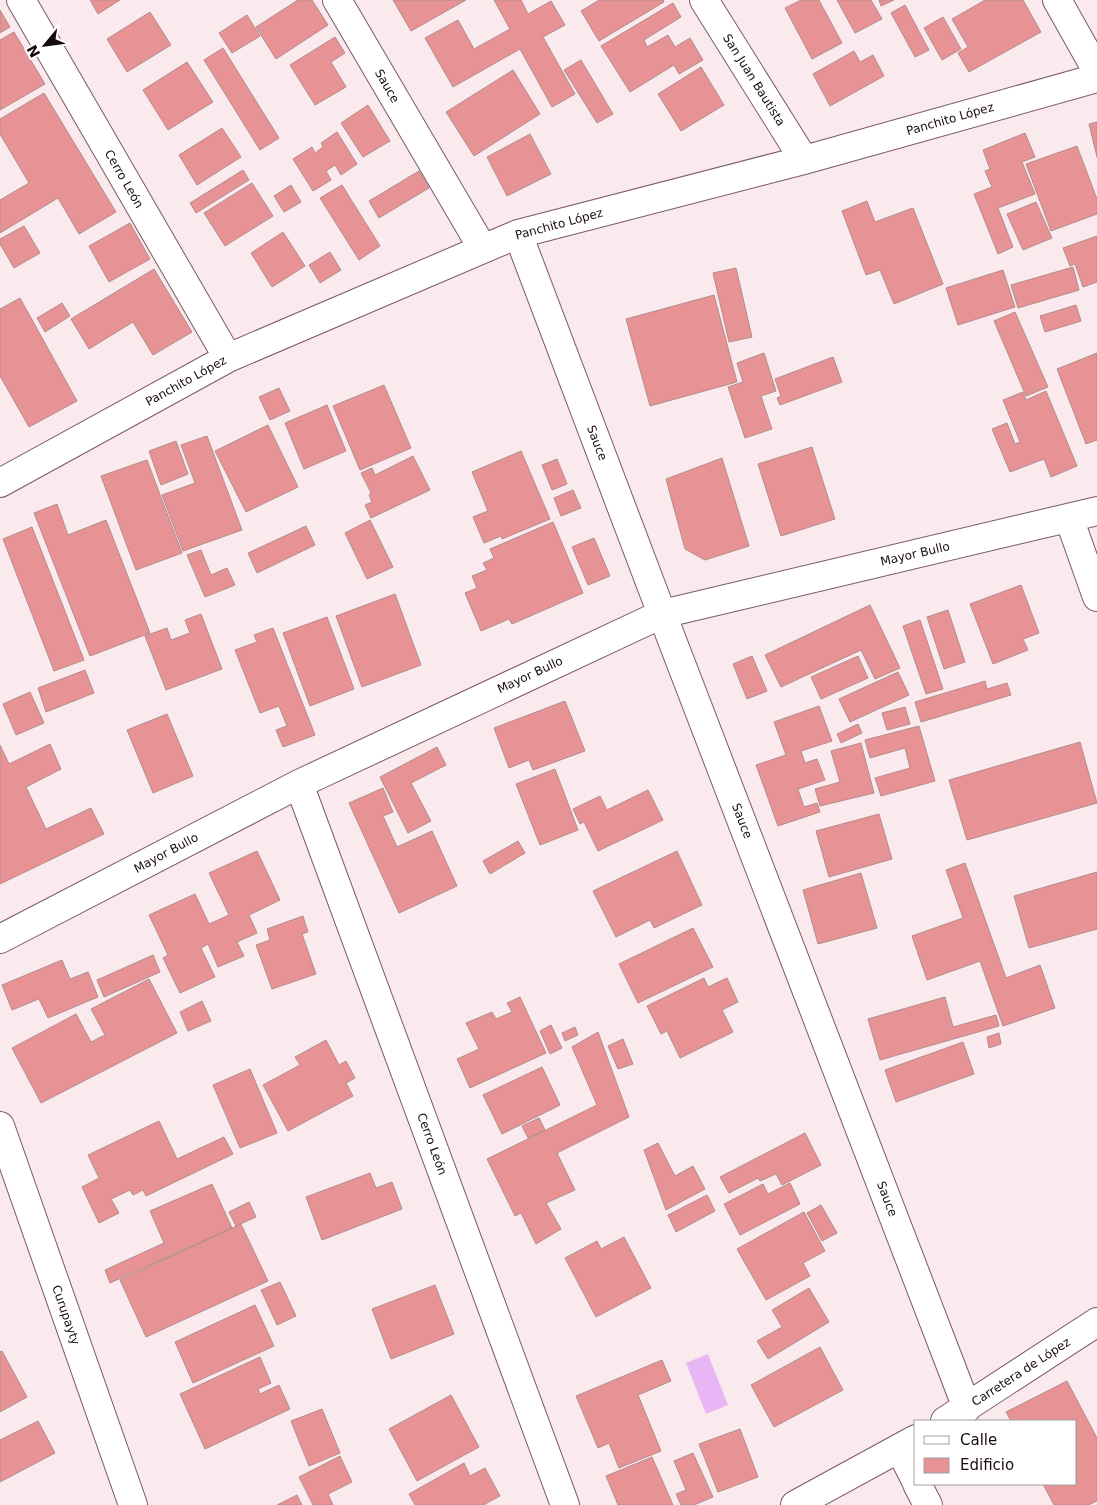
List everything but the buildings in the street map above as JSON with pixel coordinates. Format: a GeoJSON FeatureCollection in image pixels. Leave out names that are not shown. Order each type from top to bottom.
{"type":"FeatureCollection","features":[{"type":"Feature","properties":{"kind":"street","name":"Cerro León"},"geometry":{"type":"LineString","coordinates":[[21,0],[228,358]]}},
{"type":"Feature","properties":{"kind":"street","name":"Sauce"},"geometry":{"type":"LineString","coordinates":[[337,0],[483,249]]}},
{"type":"Feature","properties":{"kind":"street","name":"San Juan Bautista"},"geometry":{"type":"LineString","coordinates":[[704,0],[804,160]]}},
{"type":"Feature","properties":{"kind":"street"},"geometry":{"type":"LineString","coordinates":[[1057,0],[1097,71]]}},
{"type":"Feature","properties":{"kind":"street","name":"Panchito López"},"geometry":{"type":"LineString","coordinates":[[0,483],[228,358],[518,234],[804,160],[1097,78]]}},
{"type":"Feature","properties":{"kind":"street","name":"Sauce"},"geometry":{"type":"LineString","coordinates":[[518,234],[662,614],[956,1414]]}},
{"type":"Feature","properties":{"kind":"street","name":"Mayor Bullo"},"geometry":{"type":"LineString","coordinates":[[0,940],[299,784],[662,614],[1097,511]]}},
{"type":"Feature","properties":{"kind":"street"},"geometry":{"type":"LineString","coordinates":[[1069,518],[1097,597]]}},
{"type":"Feature","properties":{"kind":"street","name":"Cerro León"},"geometry":{"type":"LineString","coordinates":[[299,784],[565,1505]]}},
{"type":"Feature","properties":{"kind":"street","name":"Curupayty"},"geometry":{"type":"LineString","coordinates":[[0,1126],[133,1505]]}},
{"type":"Feature","properties":{"kind":"street","name":"Carretera de López"},"geometry":{"type":"LineString","coordinates":[[956,1414],[1097,1322]]}},
{"type":"Feature","properties":{"kind":"street"},"geometry":{"type":"LineString","coordinates":[[795,1505],[908,1444],[914,1472]]}},
{"type":"Feature","properties":{"kind":"street"},"geometry":{"type":"LineString","coordinates":[[918,1485],[928,1505]]}},
{"type":"Feature","properties":{"kind":"shaded area"},"geometry":{"type":"Polygon","coordinates":[[[708,1354],[728,1405],[706,1414],[686,1363],[708,1354]]]}}]}
